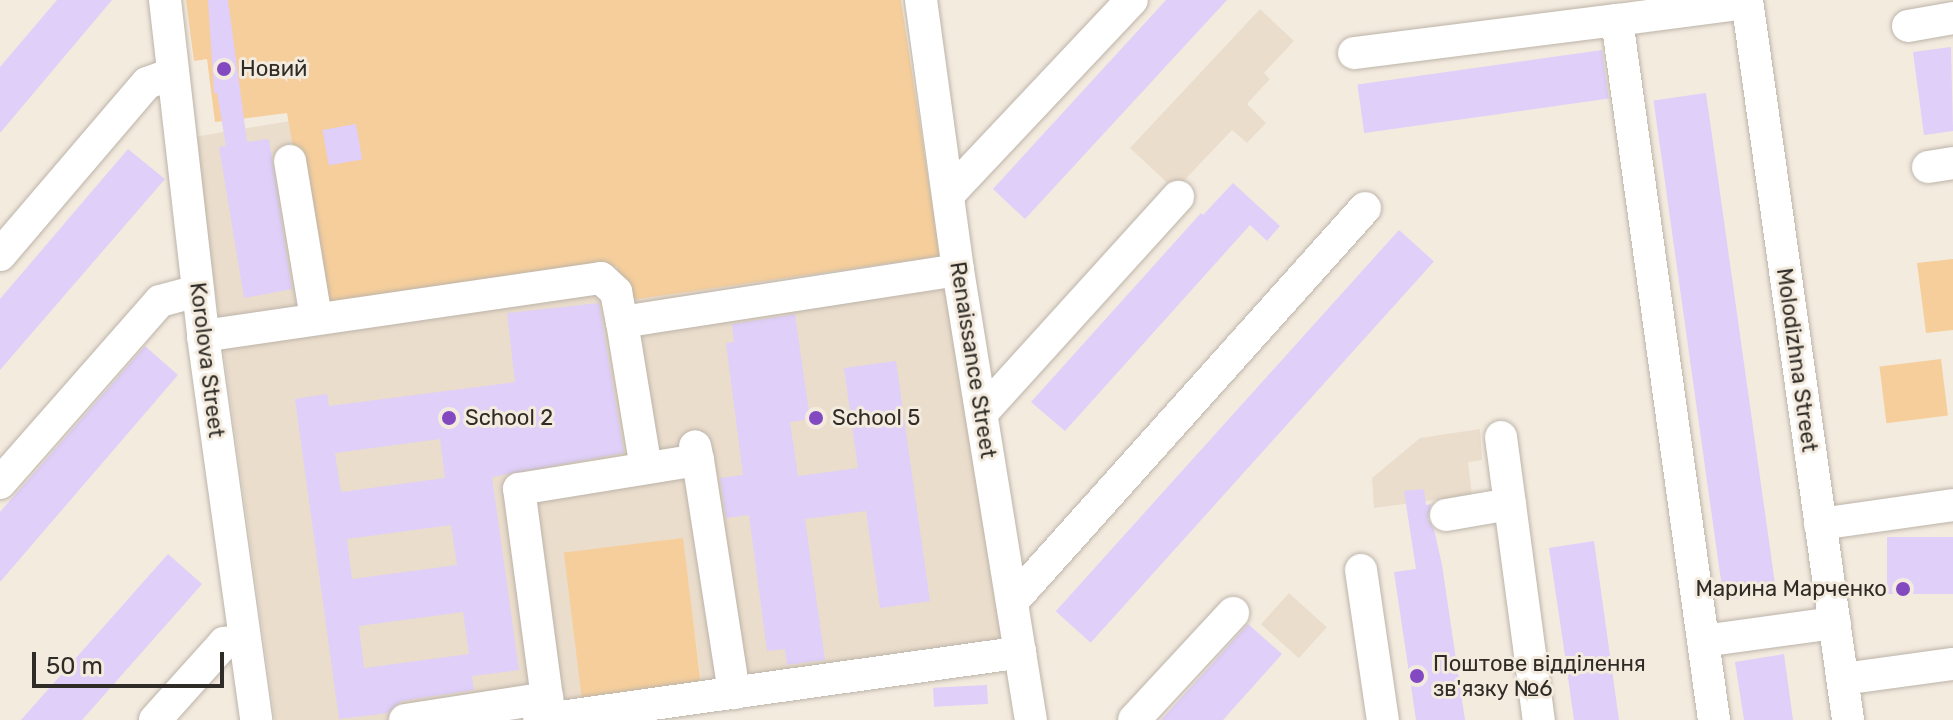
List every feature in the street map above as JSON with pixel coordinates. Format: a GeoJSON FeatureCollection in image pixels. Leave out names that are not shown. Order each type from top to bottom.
{"type":"FeatureCollection","features":[{"type":"Feature","properties":{"kind":"street","name":"Korolova Street"},"geometry":{"type":"LineString","coordinates":[[165,0],[203,336],[256,720]]}},
{"type":"Feature","properties":{"kind":"street","name":"Renaissance Street"},"geometry":{"type":"LineString","coordinates":[[921,0],[958,270],[1031,720]]}},
{"type":"Feature","properties":{"kind":"street"},"geometry":{"type":"LineString","coordinates":[[948,195],[1132,0]]}},
{"type":"Feature","properties":{"kind":"street"},"geometry":{"type":"LineString","coordinates":[[1354,53],[1747,1]]}},
{"type":"Feature","properties":{"kind":"street","name":"Molodizhna Street"},"geometry":{"type":"LineString","coordinates":[[1747,1],[1848,720]]}},
{"type":"Feature","properties":{"kind":"street"},"geometry":{"type":"LineString","coordinates":[[1908,26],[1953,18]]}},
{"type":"Feature","properties":{"kind":"street"},"geometry":{"type":"LineString","coordinates":[[1617,20],[1714,720]]}},
{"type":"Feature","properties":{"kind":"street"},"geometry":{"type":"LineString","coordinates":[[0,255],[147,83],[172,74]]}},
{"type":"Feature","properties":{"kind":"street"},"geometry":{"type":"LineString","coordinates":[[290,161],[316,318]]}},
{"type":"Feature","properties":{"kind":"street"},"geometry":{"type":"LineString","coordinates":[[982,413],[1178,197]]}},
{"type":"Feature","properties":{"kind":"street"},"geometry":{"type":"LineString","coordinates":[[1012,602],[1365,208]]}},
{"type":"Feature","properties":{"kind":"street"},"geometry":{"type":"LineString","coordinates":[[622,322],[958,270]]}},
{"type":"Feature","properties":{"kind":"street"},"geometry":{"type":"LineString","coordinates":[[203,336],[601,278],[616,292],[646,468]]}},
{"type":"Feature","properties":{"kind":"street"},"geometry":{"type":"LineString","coordinates":[[0,483],[160,301],[198,291]]}},
{"type":"Feature","properties":{"kind":"street"},"geometry":{"type":"LineString","coordinates":[[1501,437],[1539,720]]}},
{"type":"Feature","properties":{"kind":"street"},"geometry":{"type":"LineString","coordinates":[[405,720],[547,698],[519,489],[646,468],[697,453],[734,693]]}},
{"type":"Feature","properties":{"kind":"street"},"geometry":{"type":"LineString","coordinates":[[1446,515],[1510,504]]}},
{"type":"Feature","properties":{"kind":"street"},"geometry":{"type":"LineString","coordinates":[[1820,524],[1953,505]]}},
{"type":"Feature","properties":{"kind":"street"},"geometry":{"type":"LineString","coordinates":[[1361,570],[1383,720]]}},
{"type":"Feature","properties":{"kind":"street"},"geometry":{"type":"LineString","coordinates":[[1134,720],[1233,613]]}},
{"type":"Feature","properties":{"kind":"street"},"geometry":{"type":"LineString","coordinates":[[1703,641],[1835,623]]}},
{"type":"Feature","properties":{"kind":"street"},"geometry":{"type":"LineString","coordinates":[[155,720],[224,643],[244,641]]}},
{"type":"Feature","properties":{"kind":"street"},"geometry":{"type":"LineString","coordinates":[[539,720],[1020,652]]}},
{"type":"Feature","properties":{"kind":"street"},"geometry":{"type":"LineString","coordinates":[[1843,679],[1953,664]]}},
{"type":"Feature","properties":{"kind":"shaded area"},"geometry":{"type":"Polygon","coordinates":[[[186,0],[901,0],[940,256],[623,301],[617,266],[321,308],[287,113],[215,122],[207,59],[194,61],[186,0]]]}},
{"type":"Feature","properties":{"kind":"shaded area"},"geometry":{"type":"Polygon","coordinates":[[[898,0],[1006,647],[702,688],[682,538],[586,707],[485,720],[275,720],[194,137],[349,111],[898,0]]]}},
{"type":"Feature","properties":{"kind":"shaded area"},"geometry":{"type":"Polygon","coordinates":[[[1260,9],[1294,41],[1264,73],[1270,79],[1247,104],[1266,123],[1247,143],[1232,130],[1175,190],[1130,148],[1260,9]]]}},
{"type":"Feature","properties":{"kind":"shaded area"},"geometry":{"type":"Polygon","coordinates":[[[1953,259],[1953,330],[1926,333],[1917,263],[1953,259]]]}},
{"type":"Feature","properties":{"kind":"shaded area"},"geometry":{"type":"Polygon","coordinates":[[[1941,359],[1948,416],[1886,423],[1879,367],[1941,359]]]}},
{"type":"Feature","properties":{"kind":"shaded area"},"geometry":{"type":"Polygon","coordinates":[[[1480,429],[1482,460],[1468,462],[1472,495],[1374,508],[1372,478],[1420,438],[1480,429]]]}},
{"type":"Feature","properties":{"kind":"shaded area"},"geometry":{"type":"Polygon","coordinates":[[[683,538],[701,683],[582,698],[564,553],[683,538]]]}},
{"type":"Feature","properties":{"kind":"shaded area"},"geometry":{"type":"Polygon","coordinates":[[[1289,593],[1327,627],[1299,658],[1261,624],[1289,593]]]}},
{"type":"Feature","properties":{"kind":"building"},"geometry":{"type":"Polygon","coordinates":[[[57,0],[112,0],[0,133],[0,67],[57,0]]]}},
{"type":"Feature","properties":{"kind":"building"},"geometry":{"type":"Polygon","coordinates":[[[208,0],[228,0],[247,142],[269,139],[292,289],[244,298],[219,147],[226,146],[217,93],[214,93],[208,0]]]}},
{"type":"Feature","properties":{"kind":"building"},"geometry":{"type":"Polygon","coordinates":[[[1166,0],[1227,0],[1025,219],[993,189],[1166,0]]]}},
{"type":"Feature","properties":{"kind":"building"},"geometry":{"type":"Polygon","coordinates":[[[1951,47],[1953,131],[1924,135],[1913,52],[1951,47]]]}},
{"type":"Feature","properties":{"kind":"building"},"geometry":{"type":"Polygon","coordinates":[[[1602,50],[1609,99],[1364,133],[1357,84],[1602,50]]]}},
{"type":"Feature","properties":{"kind":"building"},"geometry":{"type":"Polygon","coordinates":[[[1706,93],[1776,593],[1724,600],[1654,100],[1706,93]]]}},
{"type":"Feature","properties":{"kind":"building"},"geometry":{"type":"Polygon","coordinates":[[[356,124],[362,159],[329,165],[323,130],[356,124]]]}},
{"type":"Feature","properties":{"kind":"building"},"geometry":{"type":"Polygon","coordinates":[[[128,149],[165,179],[0,370],[0,299],[128,149]]]}},
{"type":"Feature","properties":{"kind":"building"},"geometry":{"type":"Polygon","coordinates":[[[1233,183],[1280,226],[1267,241],[1250,225],[1065,431],[1031,402],[1201,213],[1203,215],[1233,183]]]}},
{"type":"Feature","properties":{"kind":"building"},"geometry":{"type":"Polygon","coordinates":[[[1399,230],[1434,261],[1091,643],[1056,611],[1399,230]]]}},
{"type":"Feature","properties":{"kind":"building"},"geometry":{"type":"Polygon","coordinates":[[[599,303],[624,453],[492,477],[519,670],[472,676],[474,690],[402,701],[388,713],[339,719],[295,399],[327,394],[329,406],[515,382],[507,313],[599,303]],[[440,439],[335,453],[341,492],[445,478],[440,439]],[[451,525],[347,539],[352,579],[457,565],[451,525]],[[463,612],[359,626],[364,668],[469,654],[463,612]]]}},
{"type":"Feature","properties":{"kind":"building"},"geometry":{"type":"Polygon","coordinates":[[[795,314],[810,419],[790,422],[798,476],[858,468],[844,368],[896,361],[930,601],[880,608],[866,511],[805,519],[825,660],[787,665],[785,649],[767,651],[749,515],[726,518],[720,478],[743,475],[726,343],[734,342],[732,324],[795,314]]]}},
{"type":"Feature","properties":{"kind":"building"},"geometry":{"type":"Polygon","coordinates":[[[145,346],[178,375],[0,582],[0,512],[145,346]]]}},
{"type":"Feature","properties":{"kind":"building"},"geometry":{"type":"Polygon","coordinates":[[[1424,489],[1426,505],[1431,504],[1428,519],[1434,529],[1442,565],[1465,720],[1416,720],[1394,572],[1416,569],[1404,491],[1424,489]]]}},
{"type":"Feature","properties":{"kind":"building"},"geometry":{"type":"Polygon","coordinates":[[[1887,537],[1953,537],[1953,594],[1887,594],[1887,537]]]}},
{"type":"Feature","properties":{"kind":"building"},"geometry":{"type":"Polygon","coordinates":[[[1594,541],[1619,720],[1574,720],[1549,548],[1594,541]]]}},
{"type":"Feature","properties":{"kind":"building"},"geometry":{"type":"Polygon","coordinates":[[[168,554],[202,584],[82,720],[21,720],[168,554]]]}},
{"type":"Feature","properties":{"kind":"building"},"geometry":{"type":"Polygon","coordinates":[[[1248,624],[1282,654],[1223,720],[1161,720],[1248,624]]]}},
{"type":"Feature","properties":{"kind":"building"},"geometry":{"type":"Polygon","coordinates":[[[1784,654],[1793,720],[1744,720],[1735,662],[1784,654]]]}},
{"type":"Feature","properties":{"kind":"building"},"geometry":{"type":"Polygon","coordinates":[[[987,685],[988,704],[934,707],[933,688],[987,685]]]}},
{"type":"Feature","properties":{"kind":"place","name":"Новий"},"geometry":{"type":"Point","coordinates":[224,69]}},
{"type":"Feature","properties":{"kind":"place","name":"School 2"},"geometry":{"type":"Point","coordinates":[449,418]}},
{"type":"Feature","properties":{"kind":"place","name":"School 5"},"geometry":{"type":"Point","coordinates":[816,418]}},
{"type":"Feature","properties":{"kind":"place","name":"Марина Марченко"},"geometry":{"type":"Point","coordinates":[1903,589]}},
{"type":"Feature","properties":{"kind":"place","name":"Поштове відділення зв'язку №6"},"geometry":{"type":"Point","coordinates":[1417,676]}}]}
